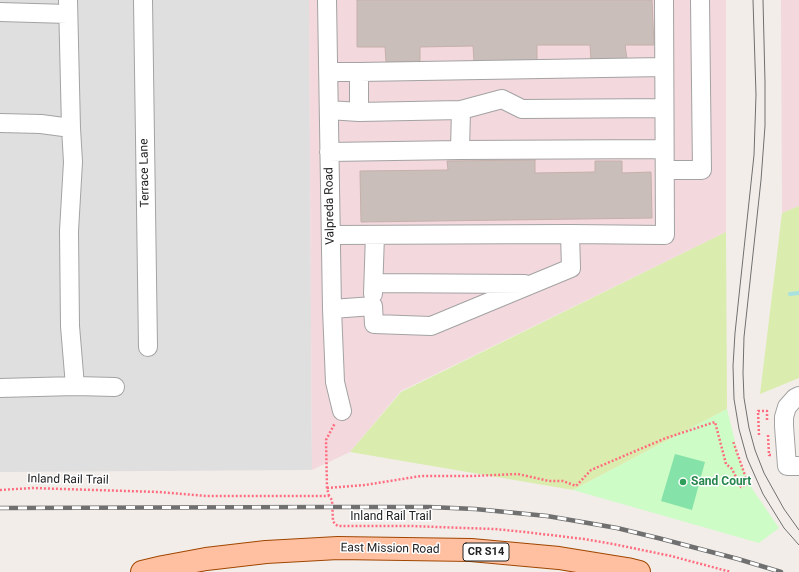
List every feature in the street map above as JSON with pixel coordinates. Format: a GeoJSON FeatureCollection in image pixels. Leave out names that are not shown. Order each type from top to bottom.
{"type":"FeatureCollection","features":[{"type":"Feature","properties":{"kind":"main road","name":"East Mission Road"},"geometry":{"type":"LineString","coordinates":[[142,572],[206,559],[266,552],[346,548],[471,550],[559,558],[639,572]]}},
{"type":"Feature","properties":{"kind":"street","name":"Terrace Lane"},"geometry":{"type":"LineString","coordinates":[[143,0],[148,347]]}},
{"type":"Feature","properties":{"kind":"street","name":"Valpreda Road"},"geometry":{"type":"LineString","coordinates":[[327,0],[332,309],[335,382],[342,410]]}},
{"type":"Feature","properties":{"kind":"street"},"geometry":{"type":"LineString","coordinates":[[331,235],[665,235],[664,0]]}},
{"type":"Feature","properties":{"kind":"street"},"geometry":{"type":"LineString","coordinates":[[664,170],[702,170],[700,0]]}},
{"type":"Feature","properties":{"kind":"street"},"geometry":{"type":"LineString","coordinates":[[0,12],[68,7],[73,162],[69,231],[70,326],[75,386]]}},
{"type":"Feature","properties":{"kind":"street"},"geometry":{"type":"LineString","coordinates":[[328,72],[664,67]]}},
{"type":"Feature","properties":{"kind":"street"},"geometry":{"type":"LineString","coordinates":[[358,72],[359,112]]}},
{"type":"Feature","properties":{"kind":"street"},"geometry":{"type":"LineString","coordinates":[[329,110],[359,112],[461,110],[502,99],[522,109],[664,108]]}},
{"type":"Feature","properties":{"kind":"street"},"geometry":{"type":"LineString","coordinates":[[460,150],[461,110]]}},
{"type":"Feature","properties":{"kind":"street"},"geometry":{"type":"LineString","coordinates":[[0,123],[41,124],[71,128]]}},
{"type":"Feature","properties":{"kind":"street"},"geometry":{"type":"LineString","coordinates":[[329,152],[664,149]]}},
{"type":"Feature","properties":{"kind":"street"},"geometry":{"type":"LineString","coordinates":[[375,235],[373,306],[374,324],[431,326],[570,268],[570,234]]}},
{"type":"Feature","properties":{"kind":"street"},"geometry":{"type":"LineString","coordinates":[[374,283],[534,284]]}},
{"type":"Feature","properties":{"kind":"street"},"geometry":{"type":"LineString","coordinates":[[332,309],[373,306]]}},
{"type":"Feature","properties":{"kind":"street"},"geometry":{"type":"LineString","coordinates":[[0,388],[75,386],[115,387]]}},
{"type":"Feature","properties":{"kind":"street"},"geometry":{"type":"LineString","coordinates":[[799,396],[795,398],[787,407],[784,417],[784,426],[787,466],[799,466]]}},
{"type":"Feature","properties":{"kind":"path"},"geometry":{"type":"LineString","coordinates":[[329,496],[327,488],[326,440],[342,410]]}},
{"type":"Feature","properties":{"kind":"path"},"geometry":{"type":"LineString","coordinates":[[759,435],[758,411],[767,411],[767,426]]}},
{"type":"Feature","properties":{"kind":"path"},"geometry":{"type":"LineString","coordinates":[[327,488],[365,485],[421,476],[518,474],[549,481],[563,481],[576,486],[591,470],[666,438],[715,422],[726,464],[732,469],[740,487],[748,484],[733,441]]}},
{"type":"Feature","properties":{"kind":"path"},"geometry":{"type":"LineString","coordinates":[[768,433],[769,455],[776,455]]}},
{"type":"Feature","properties":{"kind":"path","name":"Inland Rail Trail"},"geometry":{"type":"LineString","coordinates":[[0,490],[32,488],[159,492],[207,496],[329,496],[332,500],[333,521],[338,526],[411,526],[495,529],[540,534],[591,540],[642,550],[731,572]]}},
{"type":"Feature","properties":{"kind":"shaded area"},"geometry":{"type":"Polygon","coordinates":[[[0,0],[309,0],[312,470],[0,472],[0,0]]]}},
{"type":"Feature","properties":{"kind":"shaded area"},"geometry":{"type":"Polygon","coordinates":[[[309,0],[726,0],[726,232],[401,391],[350,452],[312,470],[309,0]]]}},
{"type":"Feature","properties":{"kind":"shaded area"},"geometry":{"type":"Polygon","coordinates":[[[781,0],[799,0],[799,206],[782,213],[781,0]]]}},
{"type":"Feature","properties":{"kind":"green space"},"geometry":{"type":"Polygon","coordinates":[[[799,206],[799,378],[760,394],[782,213],[799,206]]]}},
{"type":"Feature","properties":{"kind":"green space"},"geometry":{"type":"Polygon","coordinates":[[[726,232],[727,409],[573,490],[350,452],[401,392],[726,232]]]}},
{"type":"Feature","properties":{"kind":"green space"},"geometry":{"type":"Polygon","coordinates":[[[727,409],[740,462],[753,490],[779,528],[759,543],[573,490],[727,409]]]}},
{"type":"Feature","properties":{"kind":"green space","name":"Sand Court"},"geometry":{"type":"Polygon","coordinates":[[[675,454],[705,462],[692,510],[661,501],[675,454]]]}},
{"type":"Feature","properties":{"kind":"building"},"geometry":{"type":"Polygon","coordinates":[[[357,0],[652,0],[654,45],[625,45],[627,59],[591,60],[590,45],[537,45],[537,60],[474,61],[473,46],[420,47],[420,61],[386,62],[385,47],[357,47],[357,0]]]}},
{"type":"Feature","properties":{"kind":"building"},"geometry":{"type":"Polygon","coordinates":[[[535,160],[535,173],[595,172],[595,161],[622,161],[622,173],[651,172],[652,218],[361,222],[360,171],[448,170],[447,161],[535,160]]]}},
{"type":"Feature","properties":{"kind":"waterway"},"geometry":{"type":"LineString","coordinates":[[790,294],[799,293]]}},
{"type":"Feature","properties":{"kind":"tram line"},"geometry":{"type":"LineString","coordinates":[[753,0],[756,95],[754,155],[735,333],[733,366],[734,399],[739,429],[747,458],[763,494],[784,528],[799,545]]}},
{"type":"Feature","properties":{"kind":"tram line"},"geometry":{"type":"LineString","coordinates":[[763,0],[765,126],[761,180],[744,337],[744,398],[749,428],[755,450],[764,473],[784,509],[799,530]]}},
{"type":"Feature","properties":{"kind":"railway"},"geometry":{"type":"LineString","coordinates":[[0,508],[429,507],[475,509],[547,516],[617,528],[738,559],[781,572]]}},
{"type":"Feature","properties":{"kind":"place","name":"Sand Court"},"geometry":{"type":"Point","coordinates":[683,482]}}]}
